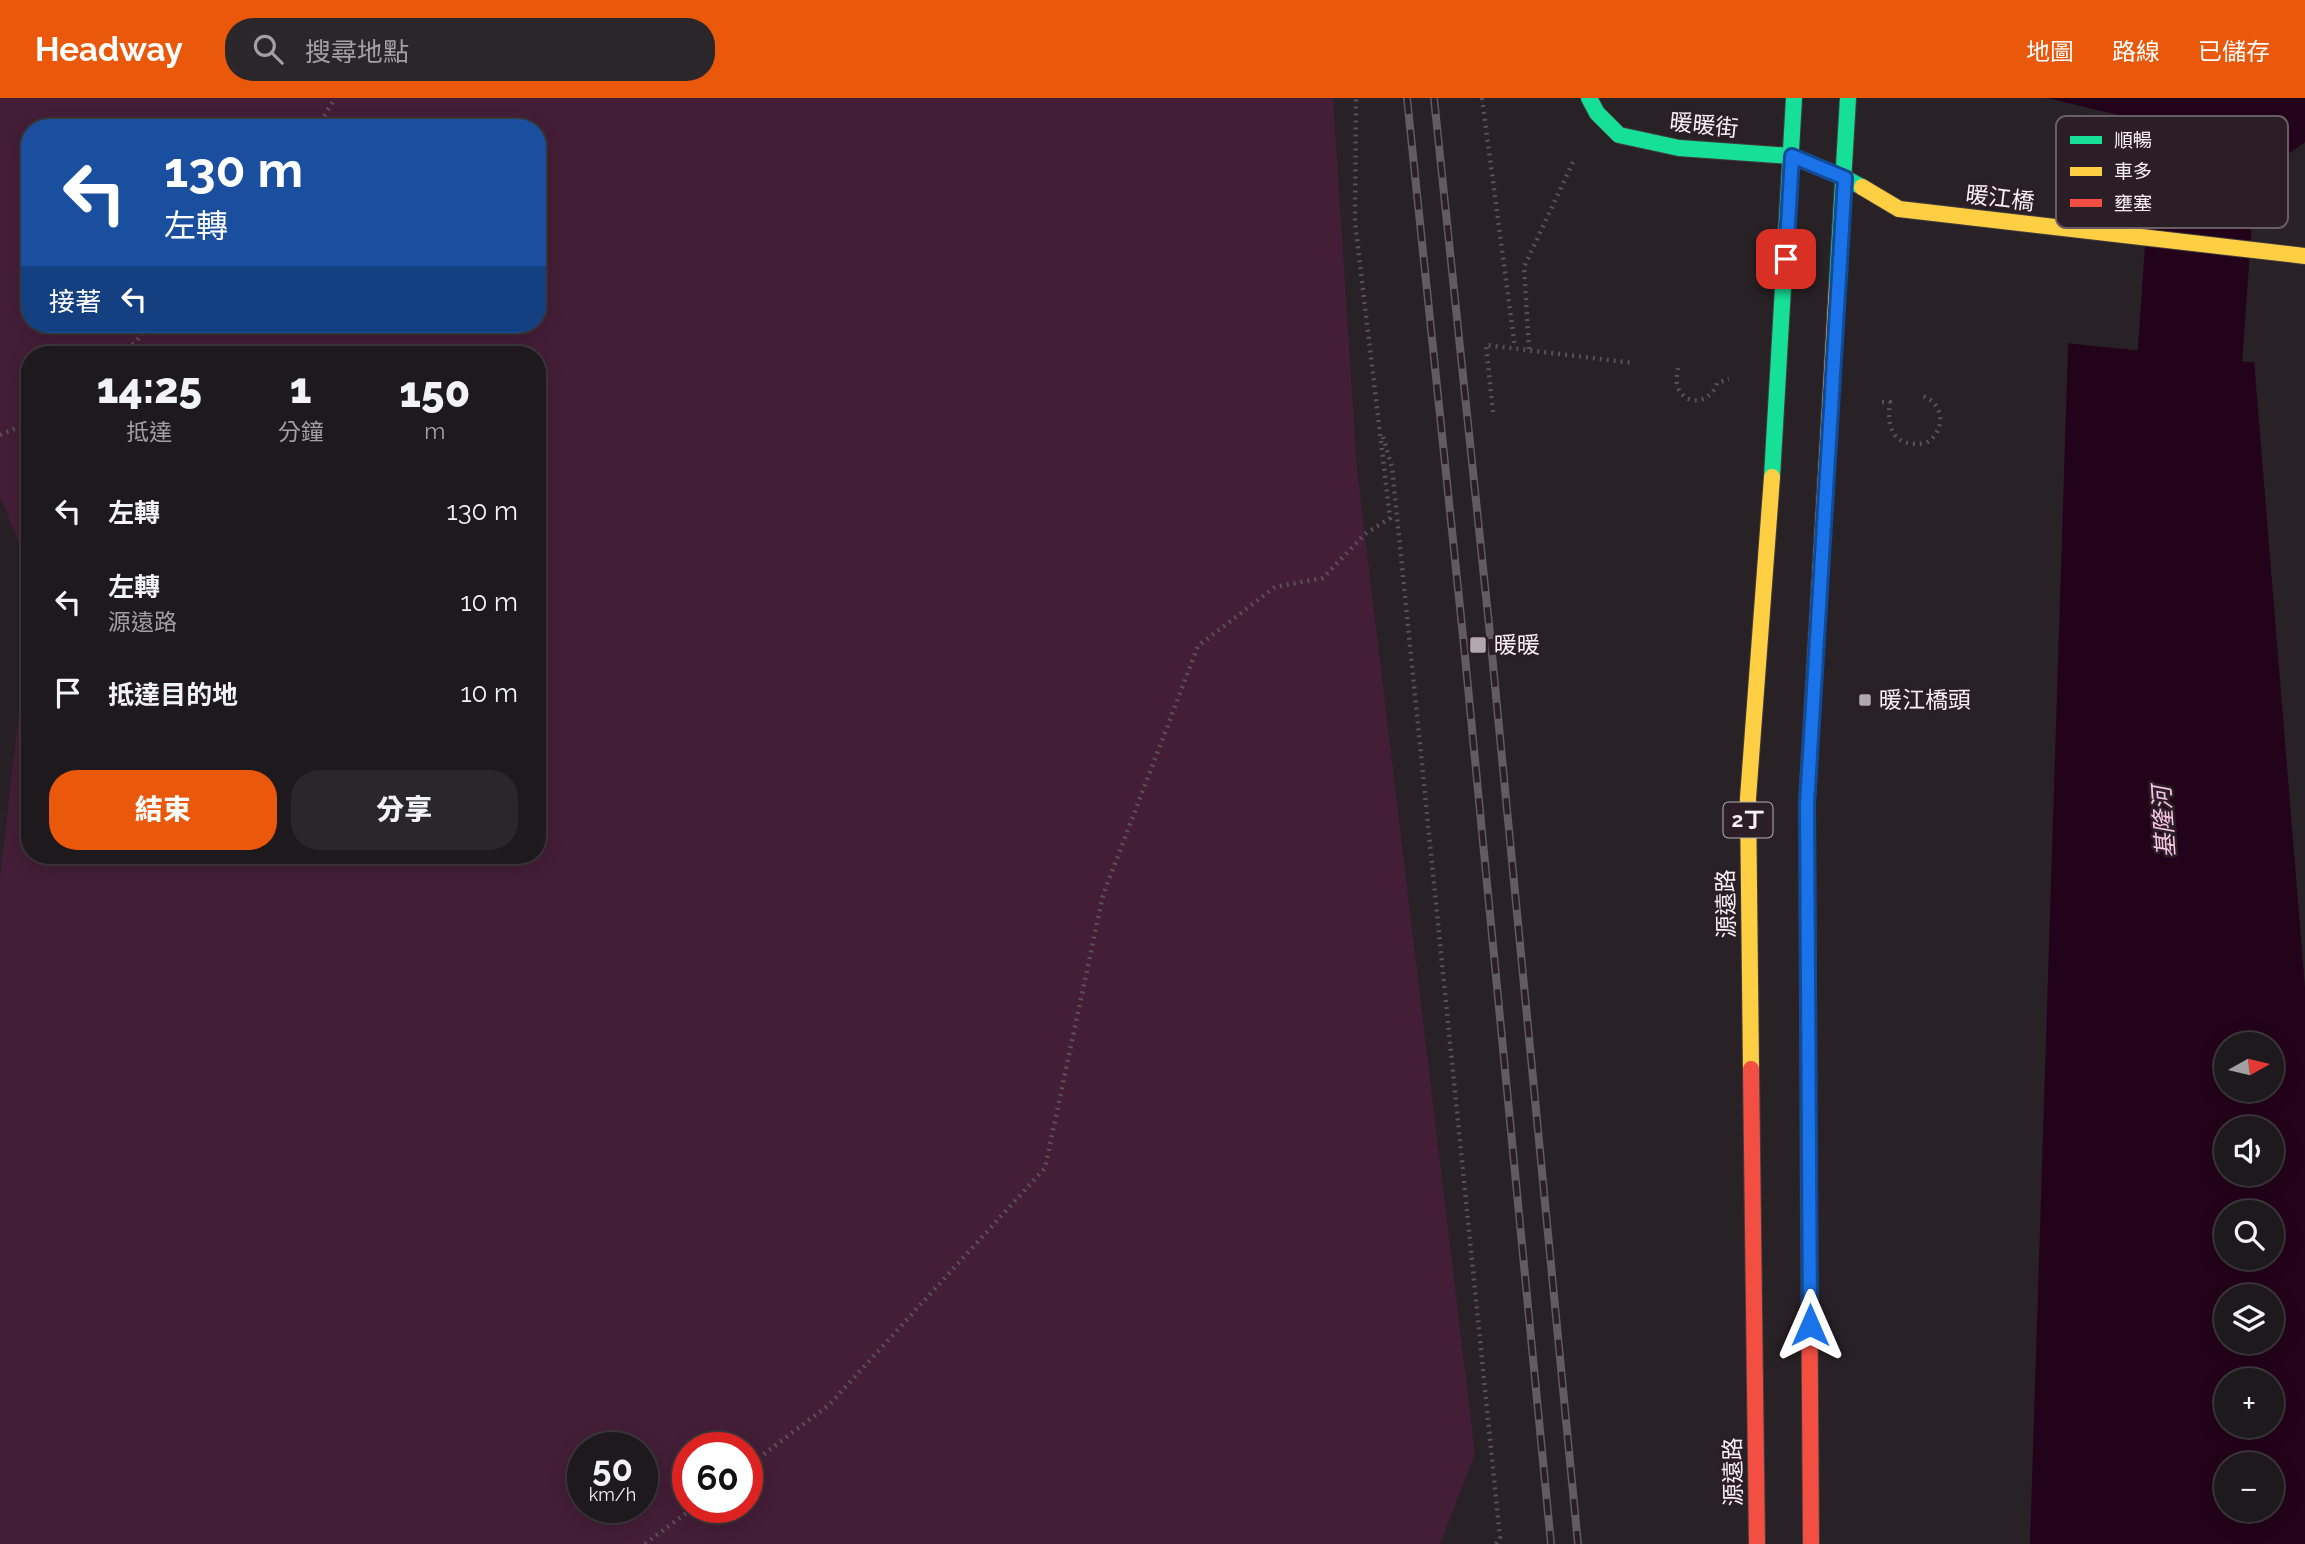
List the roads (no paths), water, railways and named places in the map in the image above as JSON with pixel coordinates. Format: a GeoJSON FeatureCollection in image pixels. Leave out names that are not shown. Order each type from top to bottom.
{"type":"FeatureCollection","features":[{"type":"Feature","properties":{"kind":"main road","name":"源遠路"},"geometry":{"type":"LineString","coordinates":[[1757,1544],[1748,798],[1780,362],[1794,98]]}},
{"type":"Feature","properties":{"kind":"main road","name":"2丁"},"geometry":{"type":"LineString","coordinates":[[1811,1544],[1807,804],[1848,98]]}},
{"type":"Feature","properties":{"kind":"main road","name":"暖暖街"},"geometry":{"type":"LineString","coordinates":[[1593,105],[1619,135],[1679,148],[1792,156],[1845,178],[1899,209]]}},
{"type":"Feature","properties":{"kind":"main road","name":"暖江橋"},"geometry":{"type":"LineString","coordinates":[[1899,209],[2056,227]]}},
{"type":"Feature","properties":{"kind":"main road","name":"暖江橋"},"geometry":{"type":"LineString","coordinates":[[2063,228],[2305,256]]}},
{"type":"Feature","properties":{"kind":"water"},"geometry":{"type":"Polygon","coordinates":[[[2044,98],[2305,98],[2305,142],[2288,154],[2288,116],[2101,116],[2044,98]]]}},
{"type":"Feature","properties":{"kind":"water"},"geometry":{"type":"Polygon","coordinates":[[[2069,317],[2253,348],[2305,988],[2305,1544],[2030,1544],[2069,317]]]}},
{"type":"Feature","properties":{"kind":"waterway","name":"基隆河"},"geometry":{"type":"LineString","coordinates":[[2207,116],[2208,98]]}},
{"type":"Feature","properties":{"kind":"waterway","name":"基隆河"},"geometry":{"type":"LineString","coordinates":[[2181,484],[2199,228]]}},
{"type":"Feature","properties":{"kind":"railway"},"geometry":{"type":"LineString","coordinates":[[1407,98],[1464,646],[1551,1544]]}},
{"type":"Feature","properties":{"kind":"railway"},"geometry":{"type":"LineString","coordinates":[[1434,98],[1491,644],[1578,1544]]}},
{"type":"Feature","properties":{"kind":"place","name":"暖暖"},"geometry":{"type":"Point","coordinates":[1478,645]}},
{"type":"Feature","properties":{"kind":"place","name":"暖江橋頭"},"geometry":{"type":"Point","coordinates":[1865,700]}}]}
